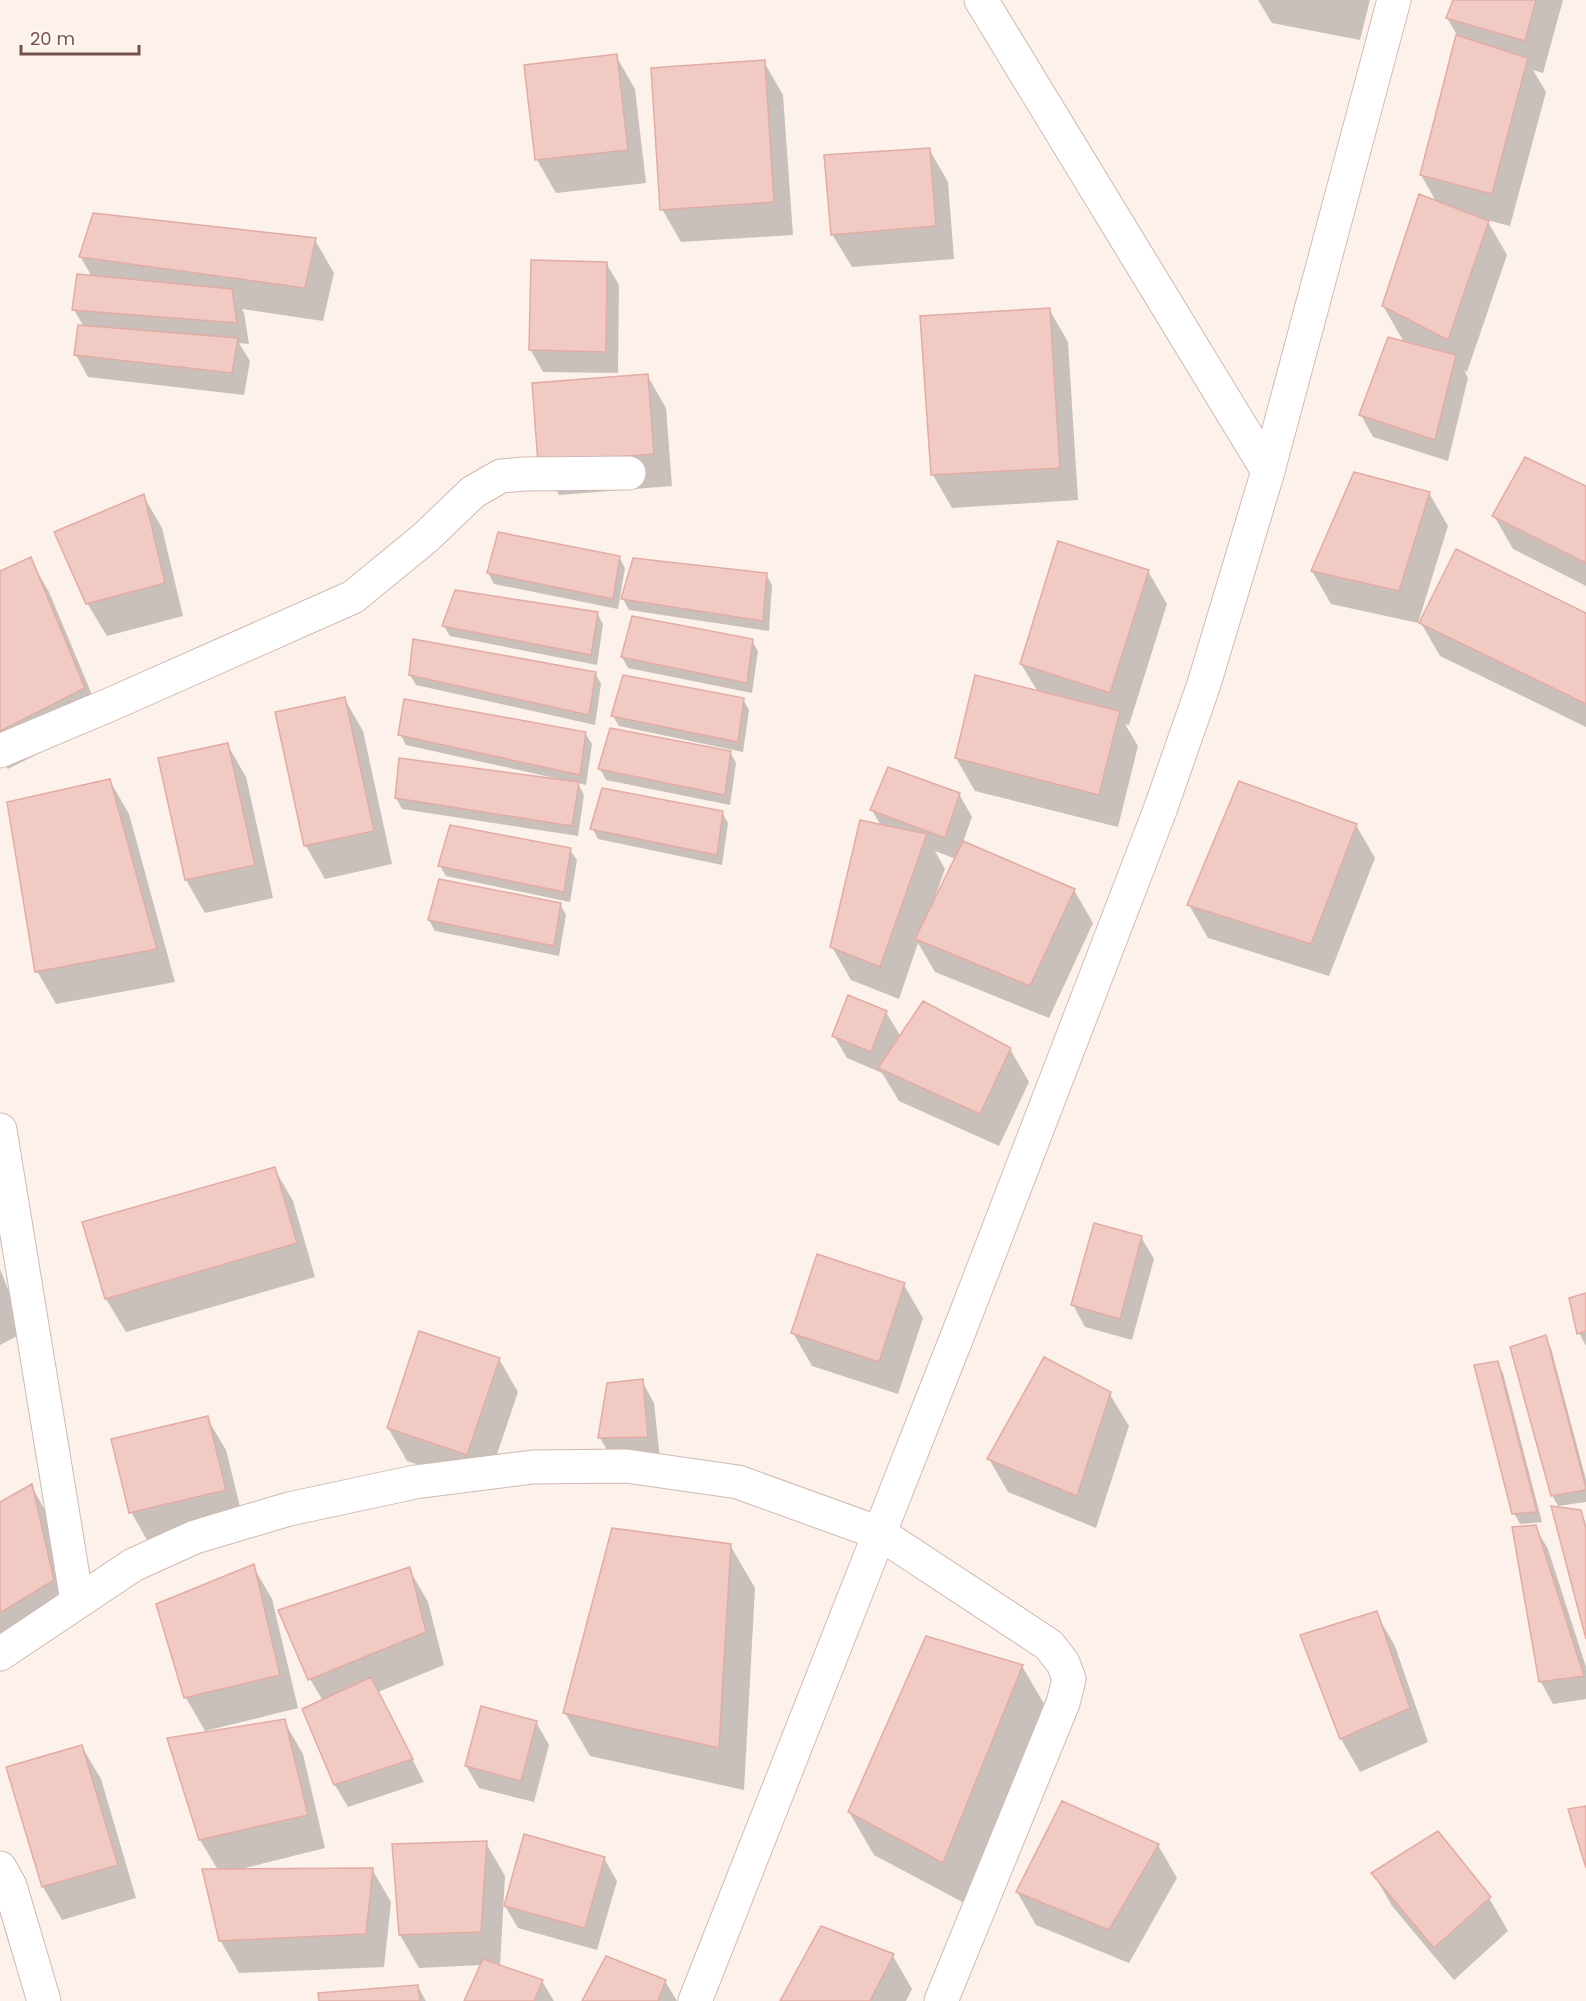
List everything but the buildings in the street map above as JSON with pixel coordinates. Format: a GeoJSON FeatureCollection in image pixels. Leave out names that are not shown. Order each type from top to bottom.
{"type":"FeatureCollection","features":[{"type":"Feature","properties":{"kind":"street"},"geometry":{"type":"LineString","coordinates":[[981,0],[1268,471]]}},
{"type":"Feature","properties":{"kind":"street"},"geometry":{"type":"LineString","coordinates":[[696,2001],[1160,810],[1204,684],[1268,471],[1394,0]]}},
{"type":"Feature","properties":{"kind":"street"},"geometry":{"type":"LineString","coordinates":[[0,751],[354,597],[425,538],[473,492],[501,476],[629,473]]}},
{"type":"Feature","properties":{"kind":"street"},"geometry":{"type":"LineString","coordinates":[[0,1130],[77,1601]]}},
{"type":"Feature","properties":{"kind":"street"},"geometry":{"type":"LineString","coordinates":[[0,1654],[133,1565],[195,1537],[289,1509],[415,1482],[533,1467],[626,1466],[738,1482],[879,1533],[1049,1645],[1063,1663],[1069,1679],[1062,1703],[941,2001]]}},
{"type":"Feature","properties":{"kind":"street"},"geometry":{"type":"LineString","coordinates":[[0,1868],[10,1886],[44,2001]]}}]}
